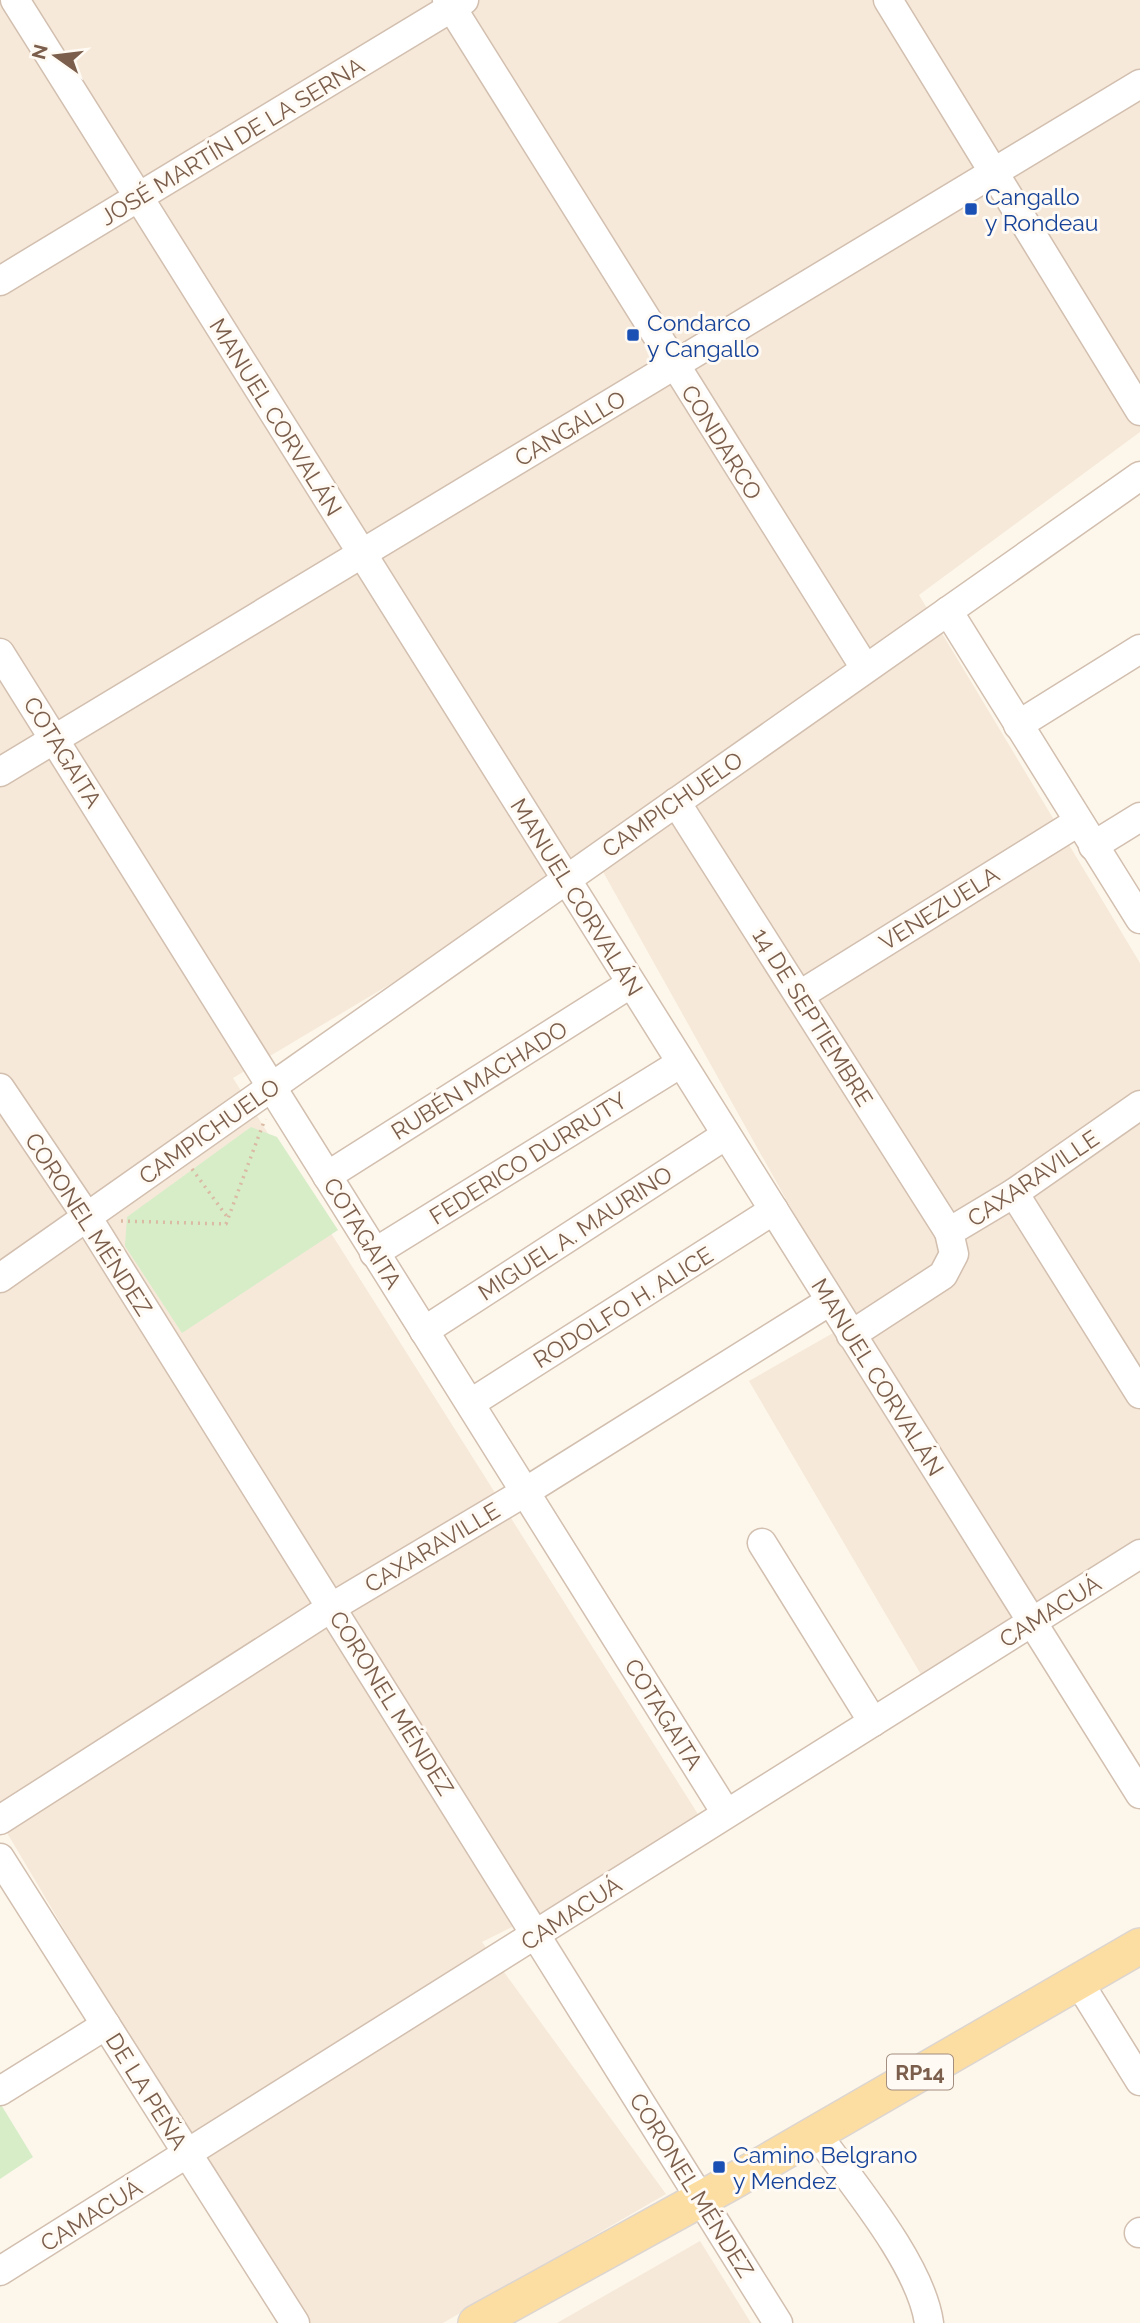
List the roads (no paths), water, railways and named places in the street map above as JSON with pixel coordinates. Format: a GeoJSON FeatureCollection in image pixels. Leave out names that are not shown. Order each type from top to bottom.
{"type":"FeatureCollection","features":[{"type":"Feature","properties":{"kind":"main road","name":"RP14"},"geometry":{"type":"LineString","coordinates":[[476,2323],[701,2199],[1140,1946]]}},
{"type":"Feature","properties":{"kind":"street","name":"MANUEL CORVALÁN"},"geometry":{"type":"LineString","coordinates":[[15,0],[1140,1794]]}},
{"type":"Feature","properties":{"kind":"street"},"geometry":{"type":"LineString","coordinates":[[888,0],[1140,411]]}},
{"type":"Feature","properties":{"kind":"street","name":"JOSÉ MARTÍN DE LA SERNA"},"geometry":{"type":"LineString","coordinates":[[0,281],[454,2]]}},
{"type":"Feature","properties":{"kind":"street","name":"CONDARCO"},"geometry":{"type":"LineString","coordinates":[[454,2],[673,365],[865,668]]}},
{"type":"Feature","properties":{"kind":"street","name":"CANGALLO"},"geometry":{"type":"LineString","coordinates":[[0,772],[1140,84]]}},
{"type":"Feature","properties":{"kind":"street","name":"CAMPICHUELO"},"geometry":{"type":"LineString","coordinates":[[0,1278],[109,1214],[269,1100],[567,877],[1140,476]]}},
{"type":"Feature","properties":{"kind":"street"},"geometry":{"type":"LineString","coordinates":[[948,611],[1077,822],[1140,919]]}},
{"type":"Feature","properties":{"kind":"street"},"geometry":{"type":"LineString","coordinates":[[1018,725],[1140,649]]}},
{"type":"Feature","properties":{"kind":"street","name":"COTAGAITA"},"geometry":{"type":"LineString","coordinates":[[0,653],[55,739],[269,1100],[327,1176],[726,1813]]}},
{"type":"Feature","properties":{"kind":"street","name":"14 DE SEPTIEMBRE"},"geometry":{"type":"LineString","coordinates":[[676,802],[949,1232]]}},
{"type":"Feature","properties":{"kind":"street"},"geometry":{"type":"LineString","coordinates":[[1093,846],[1140,817]]}},
{"type":"Feature","properties":{"kind":"street","name":"VENEZUELA"},"geometry":{"type":"LineString","coordinates":[[800,995],[1077,822]]}},
{"type":"Feature","properties":{"kind":"street","name":"RUBÉN MACHADO"},"geometry":{"type":"LineString","coordinates":[[327,1176],[630,984]]}},
{"type":"Feature","properties":{"kind":"street","name":"FEDERICO DURRUTY"},"geometry":{"type":"LineString","coordinates":[[374,1253],[681,1063]]}},
{"type":"Feature","properties":{"kind":"street","name":"CORONEL MÉNDEZ"},"geometry":{"type":"LineString","coordinates":[[0,1088],[109,1214],[332,1606],[778,2323]]}},
{"type":"Feature","properties":{"kind":"street","name":"CAXARAVILLE"},"geometry":{"type":"LineString","coordinates":[[851,1335],[943,1275],[954,1254],[949,1232],[1014,1193],[1140,1105]]}},
{"type":"Feature","properties":{"kind":"street","name":"MIGUEL A. MAURINO"},"geometry":{"type":"LineString","coordinates":[[424,1331],[726,1135]]}},
{"type":"Feature","properties":{"kind":"street"},"geometry":{"type":"LineString","coordinates":[[1014,1193],[1140,1394]]}},
{"type":"Feature","properties":{"kind":"street","name":"RODOLFO H. ALICE"},"geometry":{"type":"LineString","coordinates":[[471,1403],[774,1210]]}},
{"type":"Feature","properties":{"kind":"street","name":"CAXARAVILLE"},"geometry":{"type":"LineString","coordinates":[[0,1819],[332,1606],[525,1492],[830,1301]]}},
{"type":"Feature","properties":{"kind":"street"},"geometry":{"type":"LineString","coordinates":[[762,1543],[873,1722]]}},
{"type":"Feature","properties":{"kind":"street","name":"CAMACUÁ"},"geometry":{"type":"LineString","coordinates":[[0,2271],[1140,1554]]}},
{"type":"Feature","properties":{"kind":"street","name":"DE LA PEÑA"},"geometry":{"type":"LineString","coordinates":[[0,1858],[295,2323]]}},
{"type":"Feature","properties":{"kind":"street"},"geometry":{"type":"LineString","coordinates":[[1078,1981],[1140,2081]]}},
{"type":"Feature","properties":{"kind":"street"},"geometry":{"type":"LineString","coordinates":[[0,2091],[106,2025]]}},
{"type":"Feature","properties":{"kind":"street"},"geometry":{"type":"LineString","coordinates":[[816,2133],[882,2226],[921,2290],[929,2323]]}},
{"type":"Feature","properties":{"kind":"place","name":"Cangallo y Rondeau"},"geometry":{"type":"Point","coordinates":[971,209]}},
{"type":"Feature","properties":{"kind":"place","name":"Condarco y Cangallo"},"geometry":{"type":"Point","coordinates":[633,335]}},
{"type":"Feature","properties":{"kind":"place","name":"Camino Belgrano y Mendez"},"geometry":{"type":"Point","coordinates":[719,2167]}}]}
